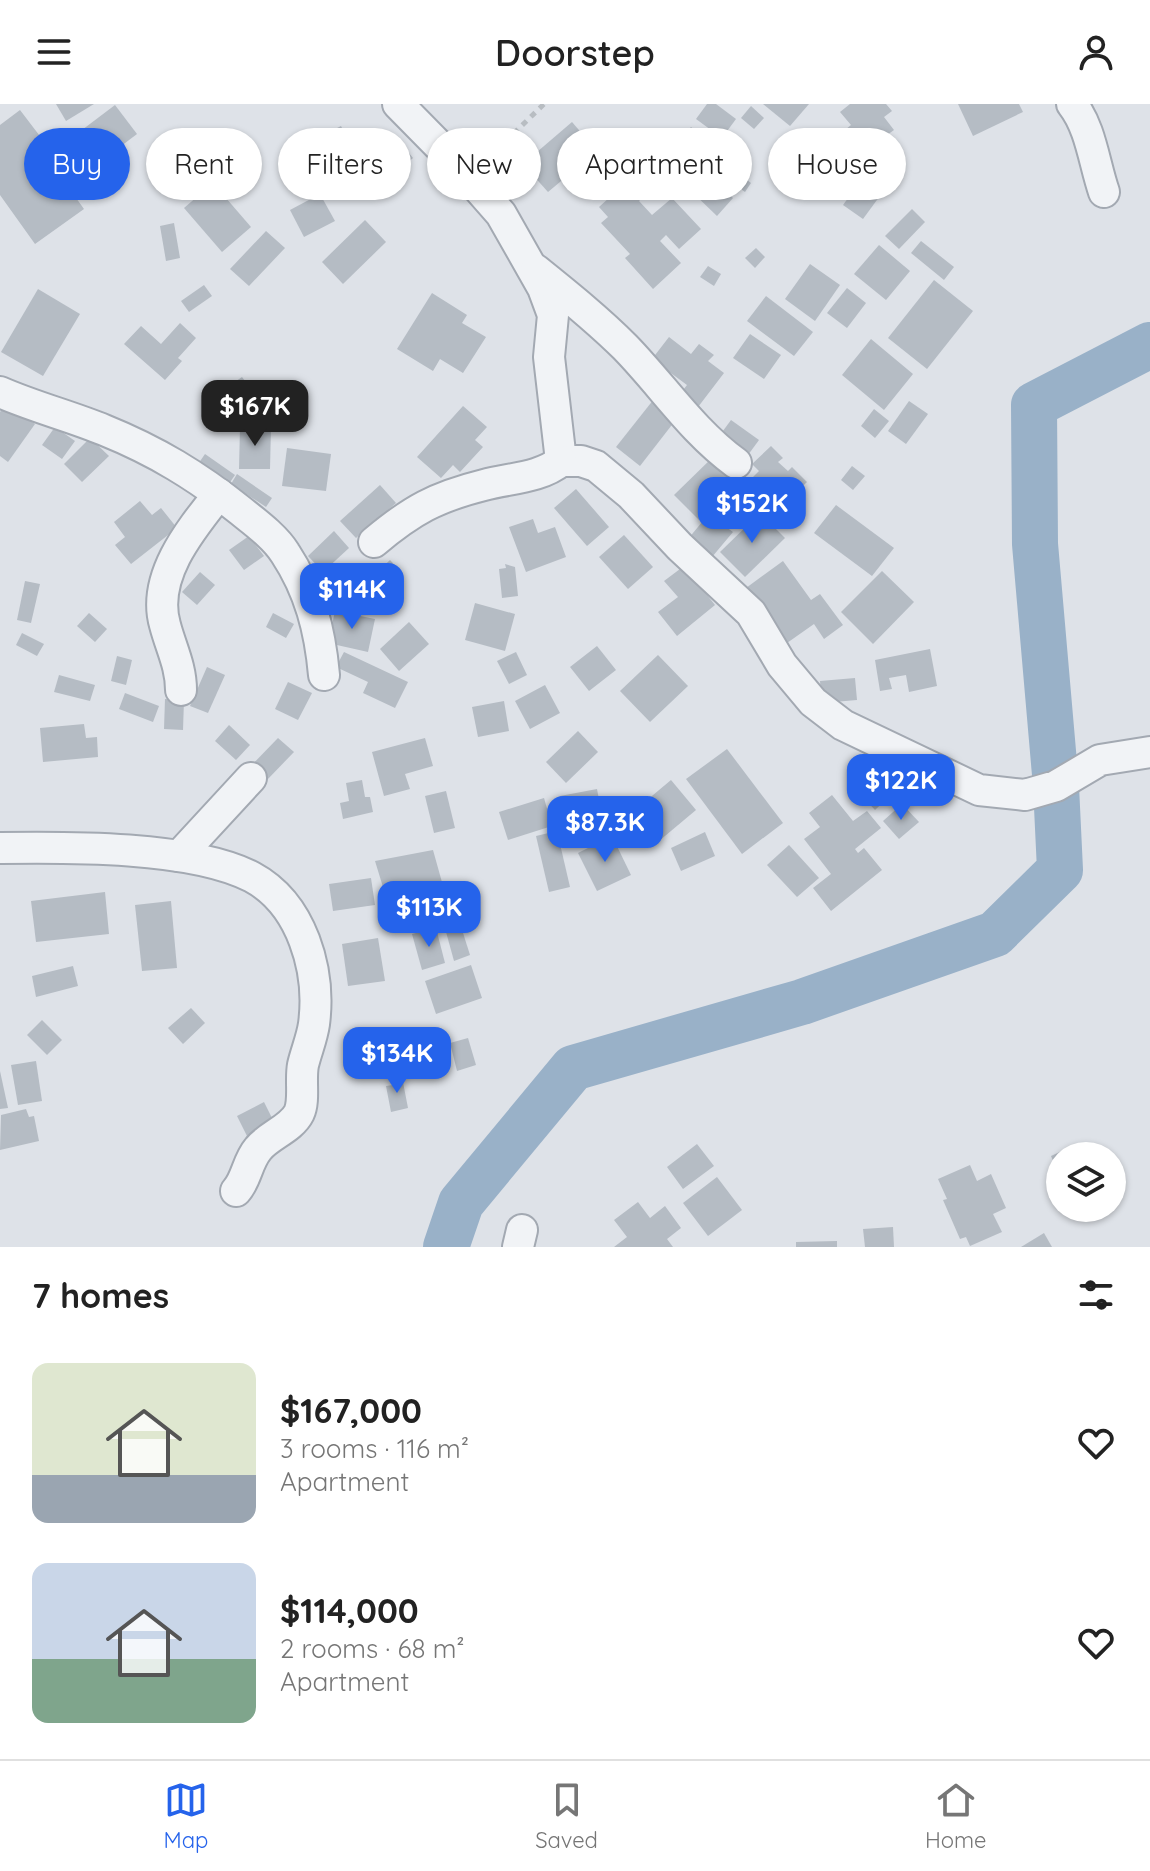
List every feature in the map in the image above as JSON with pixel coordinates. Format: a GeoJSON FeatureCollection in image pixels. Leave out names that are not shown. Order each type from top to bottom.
{"type":"FeatureCollection","features":[{"type":"Feature","properties":{"kind":"street"},"geometry":{"type":"LineString","coordinates":[[398,104],[427,133]]}},
{"type":"Feature","properties":{"kind":"street"},"geometry":{"type":"LineString","coordinates":[[1072,104],[1088,137],[1104,192]]}},
{"type":"Feature","properties":{"kind":"street"},"geometry":{"type":"LineString","coordinates":[[489,200],[501,214],[531,266],[553,315],[549,357],[561,461]]}},
{"type":"Feature","properties":{"kind":"street"},"geometry":{"type":"LineString","coordinates":[[531,266],[585,309],[625,347],[698,432],[736,463]]}},
{"type":"Feature","properties":{"kind":"street"},"geometry":{"type":"LineString","coordinates":[[0,392],[155,452],[219,494],[257,524],[284,550],[304,586],[321,638],[324,675]]}},
{"type":"Feature","properties":{"kind":"street"},"geometry":{"type":"LineString","coordinates":[[374,542],[399,520],[430,502],[486,484],[549,471],[561,461],[581,461],[596,466],[631,495],[680,547],[751,613],[782,665],[813,702],[843,725],[979,790],[1025,795],[1056,786],[1100,760],[1150,752]]}},
{"type":"Feature","properties":{"kind":"street"},"geometry":{"type":"LineString","coordinates":[[181,690],[178,662],[165,626],[162,589],[186,541],[219,494]]}},
{"type":"Feature","properties":{"kind":"street"},"geometry":{"type":"LineString","coordinates":[[179,856],[251,778]]}},
{"type":"Feature","properties":{"kind":"street"},"geometry":{"type":"LineString","coordinates":[[0,848],[67,848],[179,856],[250,876],[274,891],[291,912],[305,941],[315,1004],[314,1027],[303,1064],[300,1112],[258,1149],[244,1183],[236,1191]]}},
{"type":"Feature","properties":{"kind":"path"},"geometry":{"type":"LineString","coordinates":[[519,128],[544,104]]}},
{"type":"Feature","properties":{"kind":"building"},"geometry":{"type":"Polygon","coordinates":[[[56,104],[94,104],[66,121],[56,104]]]}},
{"type":"Feature","properties":{"kind":"building"},"geometry":{"type":"Polygon","coordinates":[[[707,104],[716,104],[736,119],[729,128],[708,128],[696,119],[707,104]]]}},
{"type":"Feature","properties":{"kind":"building"},"geometry":{"type":"Polygon","coordinates":[[[763,104],[809,104],[790,126],[763,104]]]}},
{"type":"Feature","properties":{"kind":"building"},"geometry":{"type":"Polygon","coordinates":[[[850,104],[886,104],[892,111],[884,117],[892,128],[847,128],[851,125],[840,112],[850,104]]]}},
{"type":"Feature","properties":{"kind":"building"},"geometry":{"type":"Polygon","coordinates":[[[958,104],[1019,104],[1023,112],[973,136],[958,104]]]}},
{"type":"Feature","properties":{"kind":"building"},"geometry":{"type":"Polygon","coordinates":[[[115,105],[137,134],[130,139],[130,128],[85,128],[115,105]]]}},
{"type":"Feature","properties":{"kind":"building"},"geometry":{"type":"Polygon","coordinates":[[[751,106],[764,118],[754,129],[741,118],[751,106]]]}},
{"type":"Feature","properties":{"kind":"building"},"geometry":{"type":"Polygon","coordinates":[[[20,110],[34,128],[24,128],[24,200],[78,200],[84,209],[35,244],[0,195],[0,125],[20,110]]]}},
{"type":"Feature","properties":{"kind":"building"},"geometry":{"type":"Polygon","coordinates":[[[557,135],[557,184],[548,192],[541,184],[541,149],[557,135]]]}},
{"type":"Feature","properties":{"kind":"building"},"geometry":{"type":"Polygon","coordinates":[[[193,200],[228,200],[251,227],[222,252],[184,208],[193,200]]]}},
{"type":"Feature","properties":{"kind":"building"},"geometry":{"type":"Polygon","coordinates":[[[309,200],[323,200],[335,221],[304,237],[290,210],[309,200]]]}},
{"type":"Feature","properties":{"kind":"building"},"geometry":{"type":"Polygon","coordinates":[[[607,200],[640,200],[652,215],[674,200],[701,229],[679,249],[666,235],[660,241],[681,263],[653,289],[625,258],[630,254],[601,223],[608,217],[599,207],[607,200]]]}},
{"type":"Feature","properties":{"kind":"building"},"geometry":{"type":"Polygon","coordinates":[[[700,200],[731,200],[717,216],[700,200]]]}},
{"type":"Feature","properties":{"kind":"building"},"geometry":{"type":"Polygon","coordinates":[[[847,200],[877,200],[863,219],[843,205],[847,200]]]}},
{"type":"Feature","properties":{"kind":"building"},"geometry":{"type":"Polygon","coordinates":[[[912,209],[925,222],[899,249],[885,236],[912,209]]]}},
{"type":"Feature","properties":{"kind":"building"},"geometry":{"type":"Polygon","coordinates":[[[365,220],[386,242],[343,284],[322,262],[365,220]]]}},
{"type":"Feature","properties":{"kind":"building"},"geometry":{"type":"Polygon","coordinates":[[[174,223],[180,258],[166,261],[160,226],[174,223]]]}},
{"type":"Feature","properties":{"kind":"building"},"geometry":{"type":"Polygon","coordinates":[[[266,231],[285,248],[249,286],[230,269],[266,231]]]}},
{"type":"Feature","properties":{"kind":"building"},"geometry":{"type":"Polygon","coordinates":[[[921,241],[954,267],[944,280],[911,253],[921,241]]]}},
{"type":"Feature","properties":{"kind":"building"},"geometry":{"type":"Polygon","coordinates":[[[879,245],[910,271],[886,300],[854,274],[879,245]]]}},
{"type":"Feature","properties":{"kind":"building"},"geometry":{"type":"Polygon","coordinates":[[[756,248],[765,257],[755,268],[745,258],[756,248]]]}},
{"type":"Feature","properties":{"kind":"building"},"geometry":{"type":"Polygon","coordinates":[[[810,264],[840,285],[815,321],[785,299],[810,264]]]}},
{"type":"Feature","properties":{"kind":"building"},"geometry":{"type":"Polygon","coordinates":[[[708,266],[721,274],[714,286],[700,277],[708,266]]]}},
{"type":"Feature","properties":{"kind":"building"},"geometry":{"type":"Polygon","coordinates":[[[934,280],[973,311],[927,369],[888,338],[934,280]]]}},
{"type":"Feature","properties":{"kind":"building"},"geometry":{"type":"Polygon","coordinates":[[[204,285],[212,296],[189,312],[181,301],[204,285]]]}},
{"type":"Feature","properties":{"kind":"building"},"geometry":{"type":"Polygon","coordinates":[[[847,288],[866,303],[847,328],[827,313],[847,288]]]}},
{"type":"Feature","properties":{"kind":"building"},"geometry":{"type":"Polygon","coordinates":[[[38,289],[80,314],[43,376],[1,352],[38,289]]]}},
{"type":"Feature","properties":{"kind":"building"},"geometry":{"type":"Polygon","coordinates":[[[432,293],[467,315],[462,323],[486,337],[463,373],[440,359],[433,371],[397,349],[432,293]]]}},
{"type":"Feature","properties":{"kind":"building"},"geometry":{"type":"Polygon","coordinates":[[[766,296],[813,332],[794,356],[747,321],[766,296]]]}},
{"type":"Feature","properties":{"kind":"building"},"geometry":{"type":"Polygon","coordinates":[[[180,323],[196,338],[178,358],[182,361],[165,380],[124,344],[141,326],[161,344],[180,323]]]}},
{"type":"Feature","properties":{"kind":"building"},"geometry":{"type":"Polygon","coordinates":[[[750,334],[781,355],[764,379],[733,358],[750,334]]]}},
{"type":"Feature","properties":{"kind":"building"},"geometry":{"type":"Polygon","coordinates":[[[669,337],[691,354],[699,344],[714,355],[708,361],[724,373],[695,411],[677,398],[687,385],[652,359],[669,337]]]}},
{"type":"Feature","properties":{"kind":"building"},"geometry":{"type":"Polygon","coordinates":[[[871,339],[913,374],[884,410],[842,375],[871,339]]]}},
{"type":"Feature","properties":{"kind":"building"},"geometry":{"type":"Polygon","coordinates":[[[242,377],[255,394],[229,413],[216,395],[242,377]]]}},
{"type":"Feature","properties":{"kind":"building"},"geometry":{"type":"Polygon","coordinates":[[[654,399],[678,417],[640,466],[616,447],[654,399]]]}},
{"type":"Feature","properties":{"kind":"building"},"geometry":{"type":"Polygon","coordinates":[[[909,401],[928,414],[906,444],[888,431],[909,401]]]}},
{"type":"Feature","properties":{"kind":"building"},"geometry":{"type":"Polygon","coordinates":[[[6,404],[35,424],[8,462],[0,456],[0,412],[6,404]]]}},
{"type":"Feature","properties":{"kind":"building"},"geometry":{"type":"Polygon","coordinates":[[[463,406],[487,427],[475,440],[483,447],[460,472],[453,465],[441,478],[417,457],[463,406]]]}},
{"type":"Feature","properties":{"kind":"building"},"geometry":{"type":"Polygon","coordinates":[[[874,409],[889,421],[875,438],[861,426],[874,409]]]}},
{"type":"Feature","properties":{"kind":"building"},"geometry":{"type":"Polygon","coordinates":[[[731,420],[759,440],[748,455],[720,435],[731,420]]]}},
{"type":"Feature","properties":{"kind":"building"},"geometry":{"type":"Polygon","coordinates":[[[55,427],[75,441],[62,459],[42,445],[55,427]]]}},
{"type":"Feature","properties":{"kind":"building"},"geometry":{"type":"Polygon","coordinates":[[[240,427],[271,427],[270,469],[239,469],[240,427]]]}},
{"type":"Feature","properties":{"kind":"building"},"geometry":{"type":"Polygon","coordinates":[[[90,438],[109,456],[82,482],[64,464],[90,438]]]}},
{"type":"Feature","properties":{"kind":"building"},"geometry":{"type":"Polygon","coordinates":[[[771,446],[783,458],[778,462],[788,471],[792,467],[807,482],[780,508],[767,495],[771,491],[767,486],[763,491],[751,479],[759,471],[752,464],[771,446]]]}},
{"type":"Feature","properties":{"kind":"building"},"geometry":{"type":"Polygon","coordinates":[[[287,448],[331,454],[326,491],[282,486],[287,448]]]}},
{"type":"Feature","properties":{"kind":"building"},"geometry":{"type":"Polygon","coordinates":[[[205,454],[235,475],[224,491],[194,470],[205,454]]]}},
{"type":"Feature","properties":{"kind":"building"},"geometry":{"type":"Polygon","coordinates":[[[714,456],[739,481],[699,520],[674,495],[714,456]]]}},
{"type":"Feature","properties":{"kind":"building"},"geometry":{"type":"Polygon","coordinates":[[[852,466],[865,476],[853,490],[841,480],[852,466]]]}},
{"type":"Feature","properties":{"kind":"building"},"geometry":{"type":"Polygon","coordinates":[[[237,474],[272,498],[266,507],[231,484],[237,474]]]}},
{"type":"Feature","properties":{"kind":"building"},"geometry":{"type":"Polygon","coordinates":[[[380,485],[396,503],[356,538],[340,521],[380,485]]]}},
{"type":"Feature","properties":{"kind":"building"},"geometry":{"type":"Polygon","coordinates":[[[576,489],[609,527],[587,546],[554,508],[576,489]]]}},
{"type":"Feature","properties":{"kind":"building"},"geometry":{"type":"Polygon","coordinates":[[[140,501],[152,515],[161,508],[177,528],[131,564],[115,545],[125,537],[114,522],[140,501]]]}},
{"type":"Feature","properties":{"kind":"building"},"geometry":{"type":"Polygon","coordinates":[[[717,504],[734,518],[726,527],[733,532],[712,557],[688,539],[717,504]]]}},
{"type":"Feature","properties":{"kind":"building"},"geometry":{"type":"Polygon","coordinates":[[[836,505],[894,548],[872,576],[814,533],[836,505]]]}},
{"type":"Feature","properties":{"kind":"building"},"geometry":{"type":"Polygon","coordinates":[[[760,513],[785,538],[745,577],[720,552],[760,513]]]}},
{"type":"Feature","properties":{"kind":"building"},"geometry":{"type":"Polygon","coordinates":[[[533,519],[538,533],[555,527],[566,557],[526,572],[509,527],[533,519]]]}},
{"type":"Feature","properties":{"kind":"building"},"geometry":{"type":"Polygon","coordinates":[[[334,531],[349,548],[323,572],[308,556],[334,531]]]}},
{"type":"Feature","properties":{"kind":"building"},"geometry":{"type":"Polygon","coordinates":[[[624,535],[653,567],[628,589],[599,557],[624,535]]]}},
{"type":"Feature","properties":{"kind":"building"},"geometry":{"type":"Polygon","coordinates":[[[249,536],[264,556],[244,570],[229,550],[249,536]]]}},
{"type":"Feature","properties":{"kind":"building"},"geometry":{"type":"Polygon","coordinates":[[[390,560],[403,574],[383,591],[371,578],[390,560]]]}},
{"type":"Feature","properties":{"kind":"building"},"geometry":{"type":"Polygon","coordinates":[[[783,561],[811,600],[820,594],[843,625],[824,639],[814,624],[787,643],[746,588],[783,561]]]}},
{"type":"Feature","properties":{"kind":"building"},"geometry":{"type":"Polygon","coordinates":[[[505,564],[515,567],[518,596],[502,598],[499,569],[506,568],[505,564]]]}},
{"type":"Feature","properties":{"kind":"building"},"geometry":{"type":"Polygon","coordinates":[[[684,566],[715,605],[677,636],[658,612],[678,597],[664,581],[684,566]]]}},
{"type":"Feature","properties":{"kind":"building"},"geometry":{"type":"Polygon","coordinates":[[[882,571],[914,602],[873,644],[841,612],[882,571]]]}},
{"type":"Feature","properties":{"kind":"building"},"geometry":{"type":"Polygon","coordinates":[[[200,572],[215,585],[197,605],[182,592],[200,572]]]}},
{"type":"Feature","properties":{"kind":"building"},"geometry":{"type":"Polygon","coordinates":[[[25,581],[40,584],[31,623],[17,620],[25,581]]]}},
{"type":"Feature","properties":{"kind":"building"},"geometry":{"type":"Polygon","coordinates":[[[475,603],[515,614],[505,651],[465,640],[475,603]]]}},
{"type":"Feature","properties":{"kind":"building"},"geometry":{"type":"Polygon","coordinates":[[[335,611],[375,619],[368,652],[328,643],[335,611]]]}},
{"type":"Feature","properties":{"kind":"building"},"geometry":{"type":"Polygon","coordinates":[[[89,613],[107,629],[95,642],[77,626],[89,613]]]}},
{"type":"Feature","properties":{"kind":"building"},"geometry":{"type":"Polygon","coordinates":[[[273,613],[294,624],[286,638],[266,627],[273,613]]]}},
{"type":"Feature","properties":{"kind":"building"},"geometry":{"type":"Polygon","coordinates":[[[409,622],[429,644],[399,671],[380,649],[409,622]]]}},
{"type":"Feature","properties":{"kind":"building"},"geometry":{"type":"Polygon","coordinates":[[[22,633],[44,644],[37,656],[16,645],[22,633]]]}},
{"type":"Feature","properties":{"kind":"building"},"geometry":{"type":"Polygon","coordinates":[[[597,646],[616,670],[589,691],[570,667],[597,646]]]}},
{"type":"Feature","properties":{"kind":"building"},"geometry":{"type":"Polygon","coordinates":[[[930,649],[937,686],[909,692],[906,675],[889,678],[892,689],[880,691],[875,660],[930,649]]]}},
{"type":"Feature","properties":{"kind":"building"},"geometry":{"type":"Polygon","coordinates":[[[344,652],[408,682],[395,708],[363,693],[368,682],[336,667],[344,652]]]}},
{"type":"Feature","properties":{"kind":"building"},"geometry":{"type":"Polygon","coordinates":[[[516,652],[527,675],[509,684],[497,661],[516,652]]]}},
{"type":"Feature","properties":{"kind":"building"},"geometry":{"type":"Polygon","coordinates":[[[658,655],[688,686],[650,722],[620,691],[658,655]]]}},
{"type":"Feature","properties":{"kind":"building"},"geometry":{"type":"Polygon","coordinates":[[[117,656],[132,660],[126,685],[111,681],[117,656]]]}},
{"type":"Feature","properties":{"kind":"building"},"geometry":{"type":"Polygon","coordinates":[[[207,667],[225,675],[208,713],[190,706],[207,667]]]}},
{"type":"Feature","properties":{"kind":"building"},"geometry":{"type":"Polygon","coordinates":[[[59,675],[95,685],[90,701],[54,692],[59,675]]]}},
{"type":"Feature","properties":{"kind":"building"},"geometry":{"type":"Polygon","coordinates":[[[855,678],[857,700],[822,703],[820,681],[855,678]]]}},
{"type":"Feature","properties":{"kind":"building"},"geometry":{"type":"Polygon","coordinates":[[[288,682],[312,693],[298,720],[275,709],[288,682]]]}},
{"type":"Feature","properties":{"kind":"building"},"geometry":{"type":"Polygon","coordinates":[[[545,685],[560,713],[530,729],[515,701],[545,685]]]}},
{"type":"Feature","properties":{"kind":"building"},"geometry":{"type":"Polygon","coordinates":[[[125,693],[159,706],[153,722],[119,709],[125,693]]]}},
{"type":"Feature","properties":{"kind":"building"},"geometry":{"type":"Polygon","coordinates":[[[165,699],[184,700],[183,730],[164,729],[165,699]]]}},
{"type":"Feature","properties":{"kind":"building"},"geometry":{"type":"Polygon","coordinates":[[[504,701],[509,731],[478,737],[472,707],[504,701]]]}},
{"type":"Feature","properties":{"kind":"building"},"geometry":{"type":"Polygon","coordinates":[[[84,724],[86,738],[97,737],[98,757],[43,762],[40,728],[84,724]]]}},
{"type":"Feature","properties":{"kind":"building"},"geometry":{"type":"Polygon","coordinates":[[[229,725],[250,745],[236,760],[215,741],[229,725]]]}},
{"type":"Feature","properties":{"kind":"building"},"geometry":{"type":"Polygon","coordinates":[[[578,731],[598,752],[566,783],[546,762],[578,731]]]}},
{"type":"Feature","properties":{"kind":"building"},"geometry":{"type":"Polygon","coordinates":[[[278,738],[294,752],[266,781],[250,767],[278,738]]]}},
{"type":"Feature","properties":{"kind":"building"},"geometry":{"type":"Polygon","coordinates":[[[425,738],[433,766],[405,774],[410,789],[384,796],[372,752],[425,738]]]}},
{"type":"Feature","properties":{"kind":"building"},"geometry":{"type":"Polygon","coordinates":[[[727,749],[783,823],[742,854],[686,779],[727,749]]]}},
{"type":"Feature","properties":{"kind":"building"},"geometry":{"type":"Polygon","coordinates":[[[881,776],[895,791],[875,810],[861,795],[881,776]]]}},
{"type":"Feature","properties":{"kind":"building"},"geometry":{"type":"Polygon","coordinates":[[[362,780],[365,797],[370,797],[373,812],[343,819],[340,803],[349,801],[346,783],[362,780]]]}},
{"type":"Feature","properties":{"kind":"building"},"geometry":{"type":"Polygon","coordinates":[[[671,780],[696,810],[659,841],[634,811],[671,780]]]}},
{"type":"Feature","properties":{"kind":"building"},"geometry":{"type":"Polygon","coordinates":[[[597,789],[602,816],[566,824],[560,796],[597,789]]]}},
{"type":"Feature","properties":{"kind":"building"},"geometry":{"type":"Polygon","coordinates":[[[446,791],[455,828],[434,833],[425,796],[446,791]]]}},
{"type":"Feature","properties":{"kind":"building"},"geometry":{"type":"Polygon","coordinates":[[[832,795],[853,821],[867,811],[881,828],[855,849],[858,853],[864,848],[882,870],[831,911],[813,888],[831,874],[804,839],[820,827],[809,813],[832,795]]]}},
{"type":"Feature","properties":{"kind":"building"},"geometry":{"type":"Polygon","coordinates":[[[544,798],[552,826],[508,840],[499,812],[544,798]]]}},
{"type":"Feature","properties":{"kind":"building"},"geometry":{"type":"Polygon","coordinates":[[[902,804],[919,822],[899,839],[883,821],[902,804]]]}},
{"type":"Feature","properties":{"kind":"building"},"geometry":{"type":"Polygon","coordinates":[[[557,831],[570,887],[549,892],[536,836],[557,831]]]}},
{"type":"Feature","properties":{"kind":"building"},"geometry":{"type":"Polygon","coordinates":[[[705,832],[715,856],[681,871],[671,848],[705,832]]]}},
{"type":"Feature","properties":{"kind":"building"},"geometry":{"type":"Polygon","coordinates":[[[612,836],[631,875],[597,891],[578,853],[612,836]]]}},
{"type":"Feature","properties":{"kind":"building"},"geometry":{"type":"Polygon","coordinates":[[[789,845],[819,878],[797,897],[767,865],[789,845]]]}},
{"type":"Feature","properties":{"kind":"building"},"geometry":{"type":"Polygon","coordinates":[[[433,850],[445,893],[418,899],[417,907],[390,910],[375,861],[433,850]]]}},
{"type":"Feature","properties":{"kind":"building"},"geometry":{"type":"Polygon","coordinates":[[[371,878],[375,905],[333,911],[329,884],[371,878]]]}},
{"type":"Feature","properties":{"kind":"building"},"geometry":{"type":"Polygon","coordinates":[[[105,892],[109,934],[36,942],[31,901],[105,892]]]}},
{"type":"Feature","properties":{"kind":"building"},"geometry":{"type":"Polygon","coordinates":[[[171,901],[177,968],[142,971],[135,905],[171,901]]]}},
{"type":"Feature","properties":{"kind":"building"},"geometry":{"type":"Polygon","coordinates":[[[458,917],[470,955],[454,961],[443,921],[458,917]]]}},
{"type":"Feature","properties":{"kind":"building"},"geometry":{"type":"Polygon","coordinates":[[[436,928],[445,963],[422,970],[412,934],[436,928]]]}},
{"type":"Feature","properties":{"kind":"building"},"geometry":{"type":"Polygon","coordinates":[[[378,938],[385,981],[348,986],[342,944],[378,938]]]}},
{"type":"Feature","properties":{"kind":"building"},"geometry":{"type":"Polygon","coordinates":[[[471,965],[482,998],[436,1014],[425,981],[471,965]]]}},
{"type":"Feature","properties":{"kind":"building"},"geometry":{"type":"Polygon","coordinates":[[[73,966],[78,986],[36,997],[32,976],[73,966]]]}},
{"type":"Feature","properties":{"kind":"building"},"geometry":{"type":"Polygon","coordinates":[[[191,1008],[205,1023],[183,1044],[168,1028],[191,1008]]]}},
{"type":"Feature","properties":{"kind":"building"},"geometry":{"type":"Polygon","coordinates":[[[42,1020],[62,1040],[47,1055],[27,1035],[42,1020]]]}},
{"type":"Feature","properties":{"kind":"building"},"geometry":{"type":"Polygon","coordinates":[[[468,1038],[476,1065],[457,1071],[450,1043],[468,1038]]]}},
{"type":"Feature","properties":{"kind":"building"},"geometry":{"type":"Polygon","coordinates":[[[36,1061],[42,1101],[18,1105],[11,1065],[36,1061]]]}},
{"type":"Feature","properties":{"kind":"building"},"geometry":{"type":"Polygon","coordinates":[[[0,1071],[8,1108],[0,1109],[0,1071]]]}},
{"type":"Feature","properties":{"kind":"building"},"geometry":{"type":"Polygon","coordinates":[[[402,1077],[408,1108],[391,1112],[386,1086],[393,1085],[392,1080],[402,1077]]]}},
{"type":"Feature","properties":{"kind":"building"},"geometry":{"type":"Polygon","coordinates":[[[264,1102],[274,1122],[247,1136],[237,1116],[264,1102]]]}},
{"type":"Feature","properties":{"kind":"building"},"geometry":{"type":"Polygon","coordinates":[[[26,1109],[29,1117],[34,1116],[39,1141],[0,1150],[1,1115],[26,1109]]]}},
{"type":"Feature","properties":{"kind":"building"},"geometry":{"type":"Polygon","coordinates":[[[697,1144],[714,1166],[683,1189],[667,1167],[697,1144]]]}},
{"type":"Feature","properties":{"kind":"building"},"geometry":{"type":"Polygon","coordinates":[[[970,1165],[977,1181],[991,1174],[1006,1208],[993,1214],[1002,1232],[970,1246],[966,1237],[960,1239],[943,1200],[947,1199],[938,1179],[970,1165]]]}},
{"type":"Feature","properties":{"kind":"building"},"geometry":{"type":"Polygon","coordinates":[[[717,1177],[742,1210],[708,1236],[683,1203],[717,1177]]]}},
{"type":"Feature","properties":{"kind":"building"},"geometry":{"type":"Polygon","coordinates":[[[638,1202],[650,1218],[665,1206],[681,1228],[667,1239],[673,1247],[614,1247],[627,1237],[614,1220],[638,1202]]]}},
{"type":"Feature","properties":{"kind":"building"},"geometry":{"type":"Polygon","coordinates":[[[893,1227],[894,1247],[865,1247],[863,1229],[893,1227]]]}},
{"type":"Feature","properties":{"kind":"building"},"geometry":{"type":"Polygon","coordinates":[[[1044,1233],[1052,1247],[1021,1247],[1044,1233]]]}},
{"type":"Feature","properties":{"kind":"building"},"geometry":{"type":"Polygon","coordinates":[[[837,1241],[837,1247],[796,1247],[796,1242],[837,1241]]]}},
{"type":"Feature","properties":{"kind":"waterway"},"geometry":{"type":"LineString","coordinates":[[446,1247],[461,1203],[573,1068],[802,1002],[995,934],[1060,870],[1056,786],[1035,544],[1034,405],[1150,345]]}}]}
